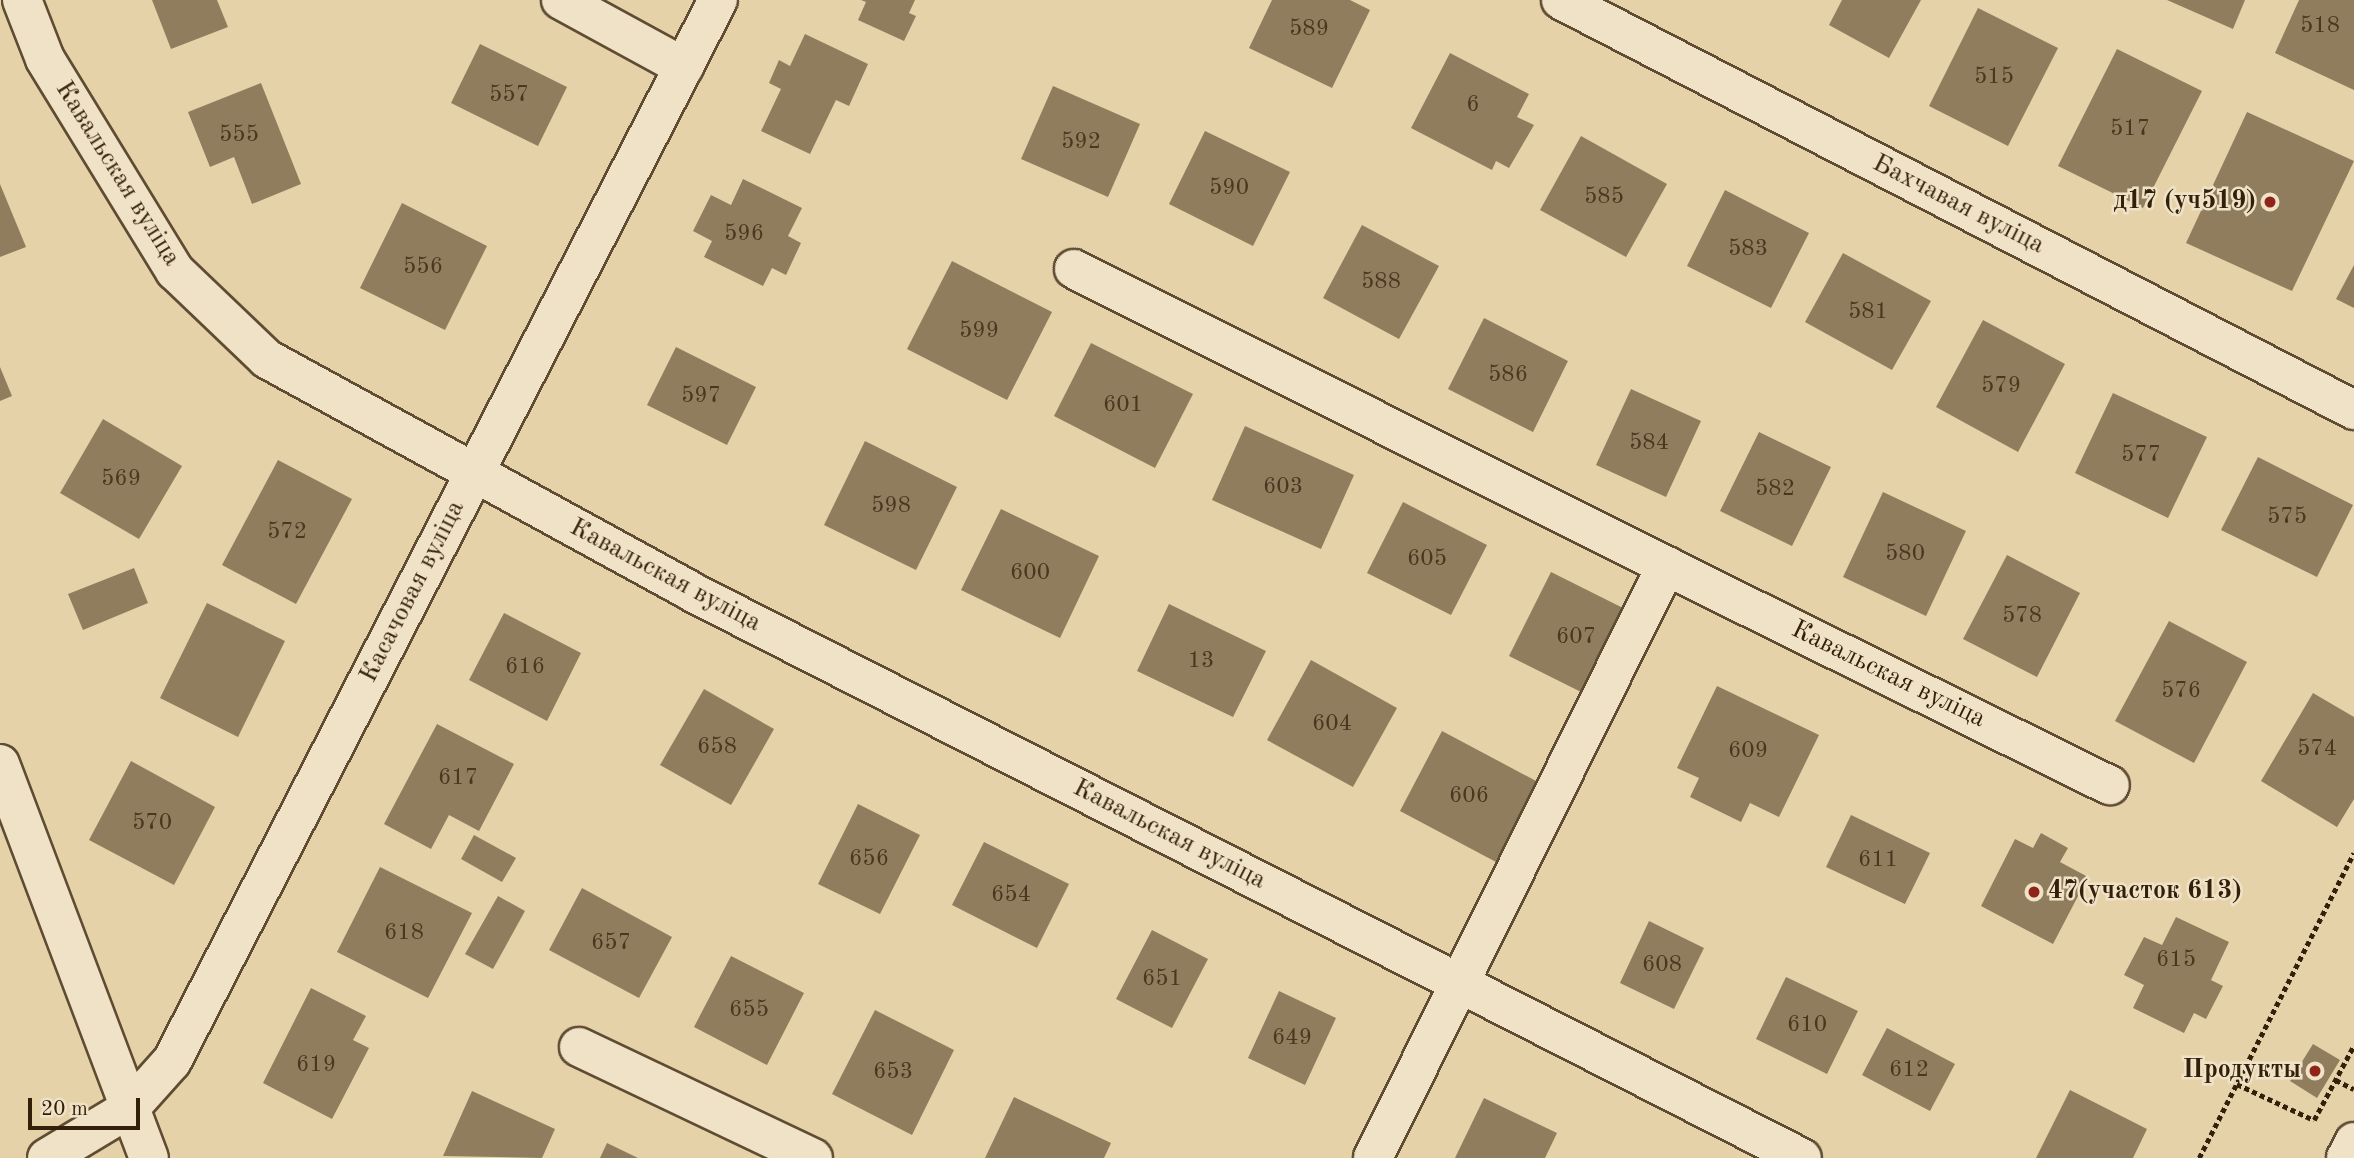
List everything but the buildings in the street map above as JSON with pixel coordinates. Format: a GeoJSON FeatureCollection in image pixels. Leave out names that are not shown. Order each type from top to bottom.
{"type":"FeatureCollection","features":[{"type":"Feature","properties":{"kind":"street","name":"Кавальская вуліца"},"geometry":{"type":"LineString","coordinates":[[22,0],[45,59],[175,271],[267,359],[726,609],[1802,1158]]}},
{"type":"Feature","properties":{"kind":"street"},"geometry":{"type":"LineString","coordinates":[[561,0],[684,67]]}},
{"type":"Feature","properties":{"kind":"street","name":"Касачовая вуліца"},"geometry":{"type":"LineString","coordinates":[[47,1158],[130,1108],[172,1061],[718,0]]}},
{"type":"Feature","properties":{"kind":"street","name":"Бахчавая вуліца"},"geometry":{"type":"LineString","coordinates":[[1561,0],[2354,410]]}},
{"type":"Feature","properties":{"kind":"street","name":"Кавальская вуліца"},"geometry":{"type":"LineString","coordinates":[[1074,269],[2110,785]]}},
{"type":"Feature","properties":{"kind":"street"},"geometry":{"type":"LineString","coordinates":[[1373,1158],[1666,566]]}},
{"type":"Feature","properties":{"kind":"street"},"geometry":{"type":"LineString","coordinates":[[0,764],[149,1158]]}},
{"type":"Feature","properties":{"kind":"street"},"geometry":{"type":"LineString","coordinates":[[579,1047],[813,1158]]}},
{"type":"Feature","properties":{"kind":"street"},"geometry":{"type":"LineString","coordinates":[[2346,1158],[2354,1142]]}},
{"type":"Feature","properties":{"kind":"path"},"geometry":{"type":"LineString","coordinates":[[2199,1158],[2354,853]]}},
{"type":"Feature","properties":{"kind":"path"},"geometry":{"type":"LineString","coordinates":[[2237,1084],[2314,1120],[2354,1045]]}},
{"type":"Feature","properties":{"kind":"path"},"geometry":{"type":"LineString","coordinates":[[2336,1080],[2354,1089]]}},
{"type":"Feature","properties":{"kind":"place","name":"д17 (уч519)"},"geometry":{"type":"Point","coordinates":[2270,202]}},
{"type":"Feature","properties":{"kind":"place","name":"47(участок 613)"},"geometry":{"type":"Point","coordinates":[2034,892]}},
{"type":"Feature","properties":{"kind":"place","name":"Продукты"},"geometry":{"type":"Point","coordinates":[2315,1071]}}]}
